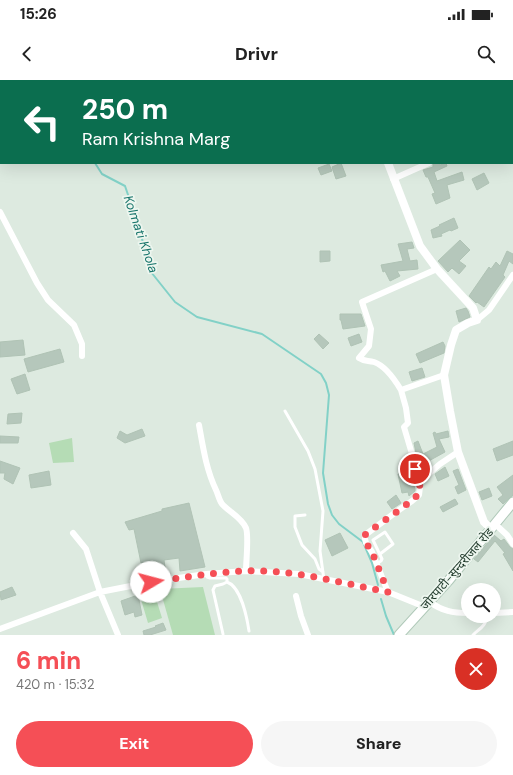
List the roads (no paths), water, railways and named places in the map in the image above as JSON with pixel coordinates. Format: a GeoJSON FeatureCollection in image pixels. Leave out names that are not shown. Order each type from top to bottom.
{"type":"FeatureCollection","features":[{"type":"Feature","properties":{"kind":"main road","name":"जोरपाटी-सुन्दरीजल रोड"},"geometry":{"type":"LineString","coordinates":[[400,635],[428,604],[513,502]]}},
{"type":"Feature","properties":{"kind":"street"},"geometry":{"type":"LineString","coordinates":[[388,164],[420,246],[437,269],[473,308],[477,320]]}},
{"type":"Feature","properties":{"kind":"street"},"geometry":{"type":"LineString","coordinates":[[393,179],[427,164]]}},
{"type":"Feature","properties":{"kind":"street"},"geometry":{"type":"LineString","coordinates":[[0,212],[37,283],[48,300],[74,325],[82,344],[82,356]]}},
{"type":"Feature","properties":{"kind":"street"},"geometry":{"type":"LineString","coordinates":[[388,592],[366,543],[365,535],[412,502],[419,495],[420,487],[409,457],[412,454],[404,427],[408,423],[408,414],[401,390],[385,369],[373,362],[364,362],[359,358],[369,346],[371,329],[362,302],[437,269]]}},
{"type":"Feature","properties":{"kind":"street"},"geometry":{"type":"LineString","coordinates":[[513,275],[489,310],[477,320],[456,330],[444,375],[458,452],[484,522],[507,536],[513,544]]}},
{"type":"Feature","properties":{"kind":"street"},"geometry":{"type":"LineString","coordinates":[[401,390],[444,375]]}},
{"type":"Feature","properties":{"kind":"street"},"geometry":{"type":"LineString","coordinates":[[199,425],[212,482],[222,504],[233,512],[246,527],[246,571]]}},
{"type":"Feature","properties":{"kind":"street"},"geometry":{"type":"LineString","coordinates":[[418,480],[426,476],[458,452]]}},
{"type":"Feature","properties":{"kind":"street"},"geometry":{"type":"LineString","coordinates":[[73,533],[86,549],[100,592],[118,635]]}},
{"type":"Feature","properties":{"kind":"street"},"geometry":{"type":"LineString","coordinates":[[0,629],[100,592],[151,582],[206,574],[246,571],[293,574],[388,592],[451,612],[461,613]]}},
{"type":"Feature","properties":{"kind":"street"},"geometry":{"type":"LineString","coordinates":[[296,596],[308,635]]}},
{"type":"Feature","properties":{"kind":"street"},"geometry":{"type":"LineString","coordinates":[[501,613],[513,612]]}},
{"type":"Feature","properties":{"kind":"lane"},"geometry":{"type":"LineString","coordinates":[[285,411],[308,451],[315,470],[323,511],[320,551],[324,580]]}},
{"type":"Feature","properties":{"kind":"lane"},"geometry":{"type":"LineString","coordinates":[[305,515],[295,516],[295,527],[302,544],[315,559],[319,569],[323,572]]}},
{"type":"Feature","properties":{"kind":"lane"},"geometry":{"type":"LineString","coordinates":[[376,564],[382,559],[373,540],[385,532],[393,544],[380,554]]}},
{"type":"Feature","properties":{"kind":"lane"},"geometry":{"type":"LineString","coordinates":[[206,574],[207,577],[210,578],[226,578],[227,582],[234,587],[245,607],[249,631]]}},
{"type":"Feature","properties":{"kind":"lane"},"geometry":{"type":"LineString","coordinates":[[223,634],[213,590],[215,586],[227,582]]}},
{"type":"Feature","properties":{"kind":"lane"},"geometry":{"type":"LineString","coordinates":[[473,635],[486,623]]}},
{"type":"Feature","properties":{"kind":"waterway","name":"Kolmati Khola"},"geometry":{"type":"LineString","coordinates":[[96,164],[102,174],[125,186],[138,224],[151,272],[175,302],[197,317],[262,334],[321,374],[326,383],[329,395],[323,473],[328,504],[332,515],[339,524],[363,542],[372,563],[378,585]]}},
{"type":"Feature","properties":{"kind":"waterway","name":"Kolmati Khola"},"geometry":{"type":"LineString","coordinates":[[381,599],[394,635]]}}]}
